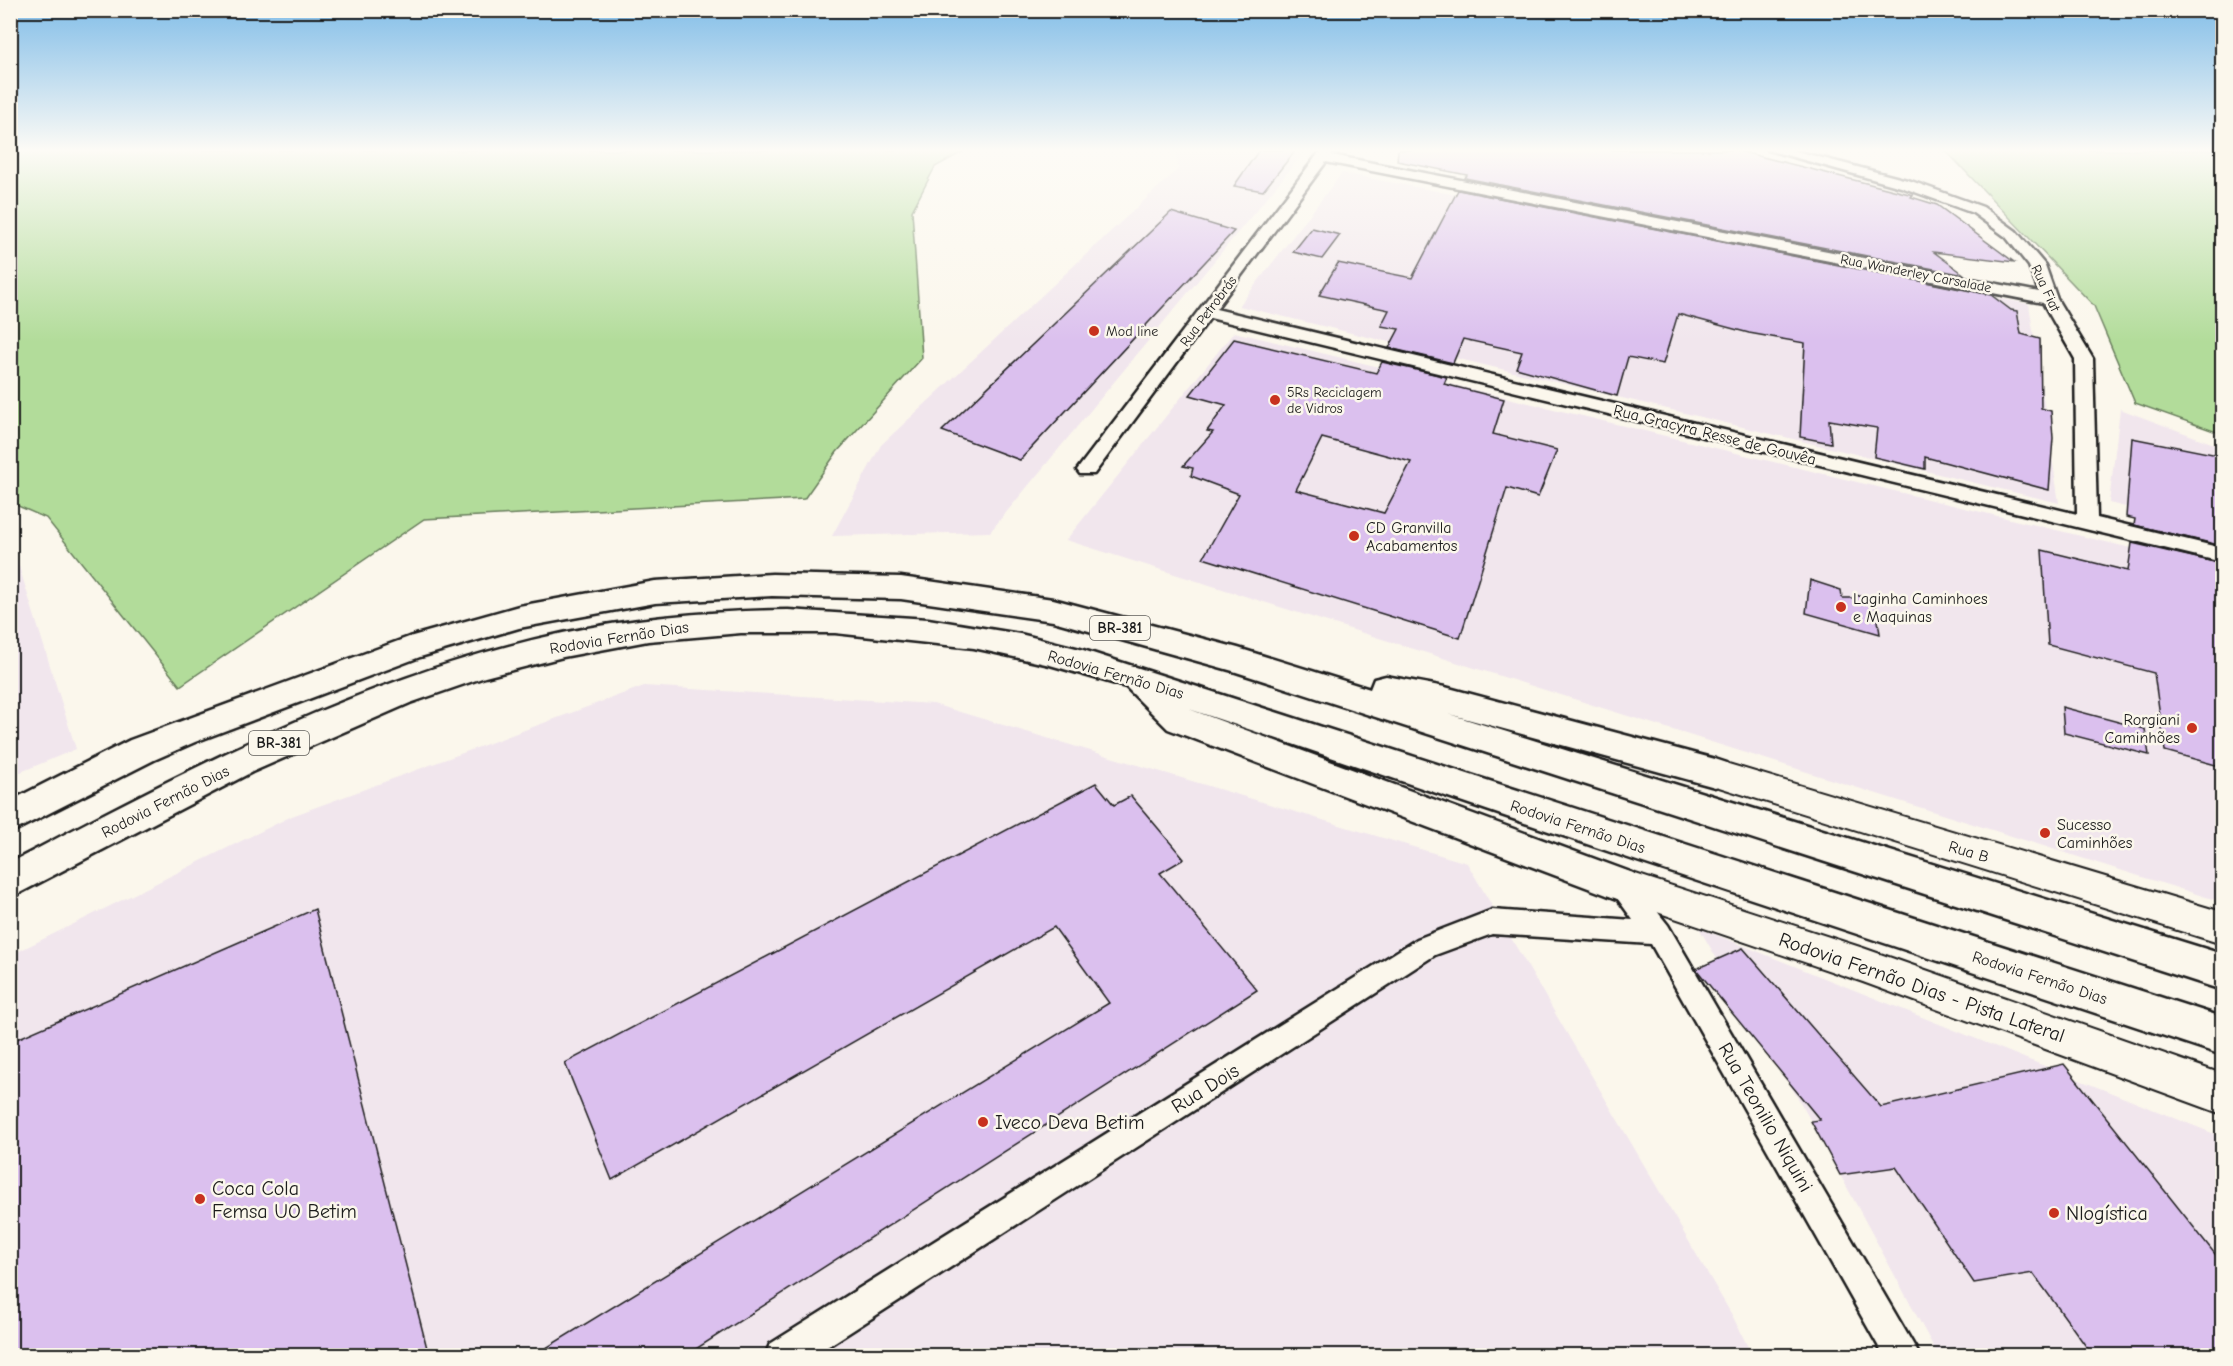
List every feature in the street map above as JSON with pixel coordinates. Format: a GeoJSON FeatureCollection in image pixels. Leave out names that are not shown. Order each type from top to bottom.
{"type":"FeatureCollection","features":[{"type":"Feature","properties":{"kind":"highway","name":"BR-381"},"geometry":{"type":"LineString","coordinates":[[10,818],[142,750],[409,649],[519,617],[655,592],[772,585],[902,588],[1053,610],[1238,660],[2223,972]]}},
{"type":"Feature","properties":{"kind":"highway","name":"Rodovia Fernão Dias"},"geometry":{"type":"LineString","coordinates":[[10,882],[149,807],[274,745],[413,687],[526,652],[647,630],[765,620],[896,626],[1018,646],[1130,676],[1581,827],[2223,1036]]}},
{"type":"Feature","properties":{"kind":"highway"},"geometry":{"type":"LineString","coordinates":[[1238,660],[1445,700],[1715,773]]}},
{"type":"Feature","properties":{"kind":"highway","name":"BR-381"},"geometry":{"type":"LineString","coordinates":[[1130,676],[1180,720],[1620,884]]}},
{"type":"Feature","properties":{"kind":"highway"},"geometry":{"type":"LineString","coordinates":[[10,791],[74,769],[142,750]]}},
{"type":"Feature","properties":{"kind":"street","name":"Rua Petrobrás"},"geometry":{"type":"LineString","coordinates":[[1086,470],[1281,214]]}},
{"type":"Feature","properties":{"kind":"street","name":"Rua Wanderley Carsalade"},"geometry":{"type":"LineString","coordinates":[[1624,214],[2049,299]]}},
{"type":"Feature","properties":{"kind":"street","name":"Rua Fiat"},"geometry":{"type":"LineString","coordinates":[[1983,214],[2011,234],[2037,265],[2049,299],[2084,359],[2087,523]]}},
{"type":"Feature","properties":{"kind":"street","name":"Rua Gracyra Resse de Gouvêa"},"geometry":{"type":"LineString","coordinates":[[1207,312],[2223,555]]}},
{"type":"Feature","properties":{"kind":"street","name":"Rua B"},"geometry":{"type":"LineString","coordinates":[[1715,773],[2223,928]]}},
{"type":"Feature","properties":{"kind":"street","name":"Rua Teonilio Niquini"},"geometry":{"type":"LineString","coordinates":[[1620,884],[1659,933],[1903,1356]]}},
{"type":"Feature","properties":{"kind":"street","name":"Rodovia Fernão Dias - Pista Lateral"},"geometry":{"type":"LineString","coordinates":[[1620,884],[1863,965],[2223,1094]]}},
{"type":"Feature","properties":{"kind":"street","name":"Rua Dois"},"geometry":{"type":"LineString","coordinates":[[782,1356],[1426,947],[1492,922],[1659,933]]}},
{"type":"Feature","properties":{"kind":"shaded area"},"geometry":{"type":"Polygon","coordinates":[[[1130,214],[1253,214],[990,532],[832,536],[881,445],[1130,214]]]}},
{"type":"Feature","properties":{"kind":"shaded area"},"geometry":{"type":"Polygon","coordinates":[[[1310,214],[1556,214],[2029,304],[2059,503],[1239,306],[1310,214]]]}},
{"type":"Feature","properties":{"kind":"shaded area"},"geometry":{"type":"Polygon","coordinates":[[[1234,332],[2222,570],[2222,902],[1066,540],[1234,332]]]}},
{"type":"Feature","properties":{"kind":"shaded area"},"geometry":{"type":"Polygon","coordinates":[[[2120,409],[2222,447],[2222,530],[2109,503],[2120,409]]]}},
{"type":"Feature","properties":{"kind":"shaded area"},"geometry":{"type":"Polygon","coordinates":[[[11,553],[17,560],[76,749],[11,776],[11,553]]]}},
{"type":"Feature","properties":{"kind":"shaded area"},"geometry":{"type":"Polygon","coordinates":[[[644,686],[933,704],[1467,863],[1732,1315],[1752,1355],[11,1356],[11,955],[292,816],[644,686]]]}},
{"type":"Feature","properties":{"kind":"shaded area"},"geometry":{"type":"Polygon","coordinates":[[[1699,928],[2222,1137],[2222,1355],[1938,1355],[1811,1121],[1699,928]]]}},
{"type":"Feature","properties":{"kind":"green space"},"geometry":{"type":"Polygon","coordinates":[[[11,214],[912,214],[922,358],[837,452],[804,499],[424,519],[180,686],[46,518],[11,503],[11,214]]]}},
{"type":"Feature","properties":{"kind":"green space"},"geometry":{"type":"Polygon","coordinates":[[[2006,214],[2222,214],[2222,434],[2135,403],[2094,306],[2006,214]]]}},
{"type":"Feature","properties":{"kind":"building","name":"Mod line"},"geometry":{"type":"Polygon","coordinates":[[[1169,214],[1177,214],[1234,231],[1020,460],[942,431],[1169,214]]]}},
{"type":"Feature","properties":{"kind":"building"},"geometry":{"type":"Polygon","coordinates":[[[1446,214],[1579,214],[1991,295],[2011,310],[2017,311],[2021,334],[2040,339],[2041,408],[2051,411],[2053,438],[2049,490],[1925,457],[1925,469],[1874,457],[1877,428],[1829,420],[1831,443],[1800,437],[1805,343],[1749,333],[1678,314],[1663,364],[1628,357],[1617,396],[1516,368],[1522,352],[1463,339],[1453,363],[1389,348],[1399,329],[1381,326],[1389,310],[1319,295],[1338,263],[1412,278],[1446,214]]]}},
{"type":"Feature","properties":{"kind":"building"},"geometry":{"type":"Polygon","coordinates":[[[1649,214],[1949,214],[2014,262],[1934,252],[1965,275],[1649,214]]]}},
{"type":"Feature","properties":{"kind":"building"},"geometry":{"type":"Polygon","coordinates":[[[1312,228],[1340,235],[1322,259],[1293,252],[1312,228]]]}},
{"type":"Feature","properties":{"kind":"building"},"geometry":{"type":"Polygon","coordinates":[[[1234,339],[1376,373],[1382,362],[1447,377],[1444,384],[1504,399],[1493,434],[1557,450],[1538,497],[1507,488],[1460,638],[1203,558],[1239,494],[1191,476],[1193,468],[1183,466],[1213,432],[1207,431],[1226,405],[1190,395],[1234,339]],[[1322,438],[1296,490],[1384,513],[1411,462],[1322,438]]]}},
{"type":"Feature","properties":{"kind":"building"},"geometry":{"type":"Polygon","coordinates":[[[2132,438],[2223,456],[2223,546],[2134,525],[2135,519],[2126,517],[2132,438]]]}},
{"type":"Feature","properties":{"kind":"building"},"geometry":{"type":"Polygon","coordinates":[[[2132,543],[2223,564],[2223,767],[2165,751],[2154,673],[2048,645],[2042,550],[2128,571],[2132,543]]]}},
{"type":"Feature","properties":{"kind":"building","name":"Laginha Caminhoes e Maquinas"},"geometry":{"type":"Polygon","coordinates":[[[1810,580],[1841,590],[1842,598],[1855,598],[1856,595],[1875,601],[1880,634],[1806,613],[1810,580]]]}},
{"type":"Feature","properties":{"kind":"building"},"geometry":{"type":"Polygon","coordinates":[[[2062,707],[2145,729],[2149,755],[2064,733],[2062,707]]]}},
{"type":"Feature","properties":{"kind":"building","name":"Iveco Deva Betim"},"geometry":{"type":"Polygon","coordinates":[[[1096,783],[1114,805],[1131,796],[1184,859],[1160,873],[1257,990],[685,1356],[533,1356],[1109,1003],[1054,927],[612,1180],[565,1063],[1096,783]]]}},
{"type":"Feature","properties":{"kind":"building","name":"Coca Cola Femsa UO Betim"},"geometry":{"type":"Polygon","coordinates":[[[315,909],[429,1356],[10,1356],[10,1042],[315,909]]]}},
{"type":"Feature","properties":{"kind":"building","name":"Nlogística"},"geometry":{"type":"Polygon","coordinates":[[[1743,948],[1881,1107],[2064,1064],[2223,1264],[2223,1356],[2093,1356],[2033,1273],[1974,1283],[1896,1167],[1840,1175],[1811,1121],[1820,1120],[1696,969],[1743,948]]]}},
{"type":"Feature","properties":{"kind":"place","name":"Mod line"},"geometry":{"type":"Point","coordinates":[1094,331]}},
{"type":"Feature","properties":{"kind":"place","name":"5Rs Reciclagem de Vidros"},"geometry":{"type":"Point","coordinates":[1275,400]}},
{"type":"Feature","properties":{"kind":"place","name":"CD Granvilla Acabamentos"},"geometry":{"type":"Point","coordinates":[1354,536]}},
{"type":"Feature","properties":{"kind":"place","name":"Laginha Caminhoes e Maquinas"},"geometry":{"type":"Point","coordinates":[1841,607]}},
{"type":"Feature","properties":{"kind":"place","name":"Rorgiani Caminhões"},"geometry":{"type":"Point","coordinates":[2192,728]}},
{"type":"Feature","properties":{"kind":"place","name":"Sucesso Caminhões"},"geometry":{"type":"Point","coordinates":[2045,833]}},
{"type":"Feature","properties":{"kind":"place","name":"Iveco Deva Betim"},"geometry":{"type":"Point","coordinates":[983,1122]}},
{"type":"Feature","properties":{"kind":"place","name":"Coca Cola Femsa UO Betim"},"geometry":{"type":"Point","coordinates":[200,1199]}},
{"type":"Feature","properties":{"kind":"place","name":"Nlogística"},"geometry":{"type":"Point","coordinates":[2054,1213]}}]}
